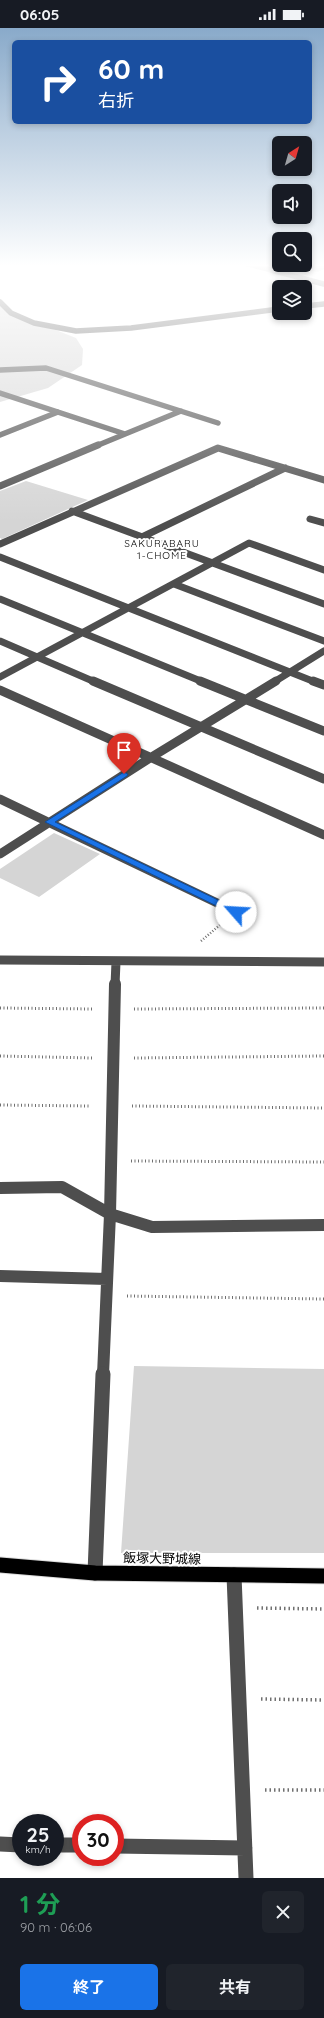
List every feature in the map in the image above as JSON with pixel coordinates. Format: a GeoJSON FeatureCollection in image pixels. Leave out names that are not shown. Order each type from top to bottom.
{"type":"FeatureCollection","features":[{"type":"Feature","properties":{"kind":"main road","name":"飯塚大野城線"},"geometry":{"type":"LineString","coordinates":[[0,1565],[95,1573],[324,1576]]}},
{"type":"Feature","properties":{"kind":"street"},"geometry":{"type":"LineString","coordinates":[[0,370],[46,368],[218,423]]}},
{"type":"Feature","properties":{"kind":"street"},"geometry":{"type":"LineString","coordinates":[[0,393],[125,434]]}},
{"type":"Feature","properties":{"kind":"street"},"geometry":{"type":"LineString","coordinates":[[0,486],[181,411]]}},
{"type":"Feature","properties":{"kind":"street"},"geometry":{"type":"LineString","coordinates":[[0,435],[58,412]]}},
{"type":"Feature","properties":{"kind":"street"},"geometry":{"type":"LineString","coordinates":[[0,544],[218,448],[324,480]]}},
{"type":"Feature","properties":{"kind":"street"},"geometry":{"type":"LineString","coordinates":[[142,537],[285,468]]}},
{"type":"Feature","properties":{"kind":"street"},"geometry":{"type":"LineString","coordinates":[[72,511],[324,604]]}},
{"type":"Feature","properties":{"kind":"street"},"geometry":{"type":"LineString","coordinates":[[310,519],[324,523]]}},
{"type":"Feature","properties":{"kind":"street"},"geometry":{"type":"LineString","coordinates":[[0,677],[249,544],[324,570]]}},
{"type":"Feature","properties":{"kind":"street"},"geometry":{"type":"LineString","coordinates":[[0,557],[324,685]]}},
{"type":"Feature","properties":{"kind":"street"},"geometry":{"type":"LineString","coordinates":[[174,584],[324,641]]}},
{"type":"Feature","properties":{"kind":"street"},"geometry":{"type":"LineString","coordinates":[[0,598],[324,732]]}},
{"type":"Feature","properties":{"kind":"street"},"geometry":{"type":"LineString","coordinates":[[0,641],[324,779]]}},
{"type":"Feature","properties":{"kind":"street"},"geometry":{"type":"LineString","coordinates":[[0,854],[201,726],[324,651]]}},
{"type":"Feature","properties":{"kind":"street"},"geometry":{"type":"LineString","coordinates":[[0,690],[324,835]]}},
{"type":"Feature","properties":{"kind":"street"},"geometry":{"type":"LineString","coordinates":[[0,799],[236,912]]}},
{"type":"Feature","properties":{"kind":"street"},"geometry":{"type":"LineString","coordinates":[[0,960],[116,962],[324,962]]}},
{"type":"Feature","properties":{"kind":"street"},"geometry":{"type":"LineString","coordinates":[[95,1573],[110,1214],[116,962]]}},
{"type":"Feature","properties":{"kind":"street"},"geometry":{"type":"LineString","coordinates":[[0,1188],[62,1187],[110,1214],[152,1227],[324,1226]]}},
{"type":"Feature","properties":{"kind":"street"},"geometry":{"type":"LineString","coordinates":[[0,1276],[107,1279]]}},
{"type":"Feature","properties":{"kind":"street"},"geometry":{"type":"LineString","coordinates":[[234,1575],[246,1878]]}},
{"type":"Feature","properties":{"kind":"street"},"geometry":{"type":"LineString","coordinates":[[0,1844],[12,1845]]}},
{"type":"Feature","properties":{"kind":"street"},"geometry":{"type":"LineString","coordinates":[[124,1846],[245,1848]]}},
{"type":"Feature","properties":{"kind":"path"},"geometry":{"type":"LineString","coordinates":[[183,962],[184,954],[236,912]]}},
{"type":"Feature","properties":{"kind":"path"},"geometry":{"type":"LineString","coordinates":[[0,1008],[324,1008]]}},
{"type":"Feature","properties":{"kind":"path"},"geometry":{"type":"LineString","coordinates":[[0,1056],[114,1058],[324,1056]]}},
{"type":"Feature","properties":{"kind":"path"},"geometry":{"type":"LineString","coordinates":[[0,1105],[324,1108]]}},
{"type":"Feature","properties":{"kind":"path"},"geometry":{"type":"LineString","coordinates":[[111,1161],[324,1162]]}},
{"type":"Feature","properties":{"kind":"path"},"geometry":{"type":"LineString","coordinates":[[106,1296],[324,1299]]}},
{"type":"Feature","properties":{"kind":"path"},"geometry":{"type":"LineString","coordinates":[[235,1608],[324,1609]]}},
{"type":"Feature","properties":{"kind":"path"},"geometry":{"type":"LineString","coordinates":[[238,1698],[324,1700]]}},
{"type":"Feature","properties":{"kind":"path"},"geometry":{"type":"LineString","coordinates":[[242,1789],[324,1790]]}},
{"type":"Feature","properties":{"kind":"shaded area"},"geometry":{"type":"Polygon","coordinates":[[[0,349],[83,349],[82,365],[48,388],[0,402],[0,349]]]}},
{"type":"Feature","properties":{"kind":"shaded area"},"geometry":{"type":"Polygon","coordinates":[[[26,481],[88,500],[2,539],[0,538],[0,491],[26,481]]]}},
{"type":"Feature","properties":{"kind":"shaded area"},"geometry":{"type":"Polygon","coordinates":[[[54,833],[100,854],[39,897],[0,878],[0,869],[54,833]]]}},
{"type":"Feature","properties":{"kind":"shaded area"},"geometry":{"type":"Polygon","coordinates":[[[134,1366],[324,1369],[324,1553],[121,1553],[134,1366]]]}},
{"type":"Feature","properties":{"kind":"district","name":"SAKURABARU 1-CHOME"},"geometry":{"type":"Point","coordinates":[162,548]}},
{"type":"Feature","properties":{"kind":"route"},"geometry":{"type":"LineString","coordinates":[[124,774],[49,822],[236,912]]}}]}
